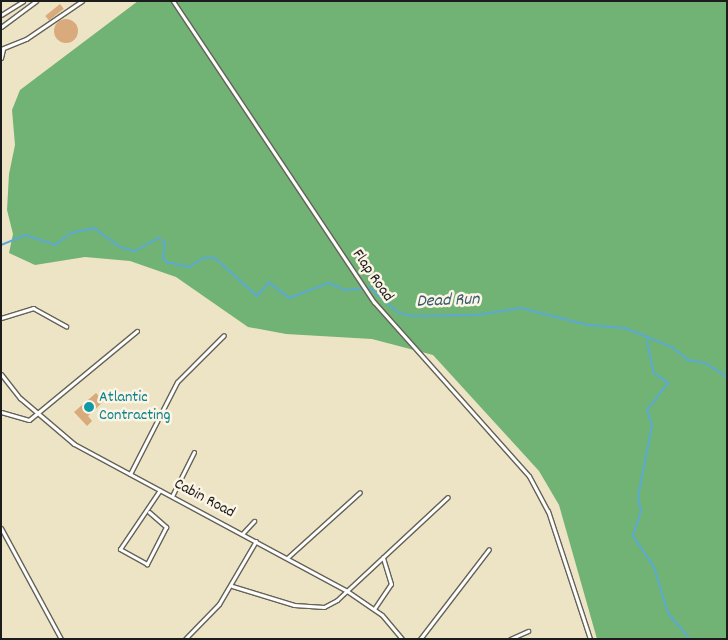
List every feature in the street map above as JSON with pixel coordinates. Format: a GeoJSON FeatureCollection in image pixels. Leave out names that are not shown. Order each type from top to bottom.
{"type":"FeatureCollection","features":[{"type":"Feature","properties":{"kind":"lane"},"geometry":{"type":"LineString","coordinates":[[1,15],[23,1]]}},
{"type":"Feature","properties":{"kind":"lane"},"geometry":{"type":"LineString","coordinates":[[1,27],[36,1]]}},
{"type":"Feature","properties":{"kind":"lane"},"geometry":{"type":"LineString","coordinates":[[1,58],[2,49],[26,39],[82,1]]}},
{"type":"Feature","properties":{"kind":"lane","name":"Flap Road"},"geometry":{"type":"LineString","coordinates":[[173,1],[362,285],[529,476],[548,511],[590,639]]}},
{"type":"Feature","properties":{"kind":"lane"},"geometry":{"type":"LineString","coordinates":[[1,318],[33,308],[66,326]]}},
{"type":"Feature","properties":{"kind":"lane"},"geometry":{"type":"LineString","coordinates":[[1,412],[26,421],[136,331]]}},
{"type":"Feature","properties":{"kind":"lane"},"geometry":{"type":"LineString","coordinates":[[130,474],[173,387],[224,335]]}},
{"type":"Feature","properties":{"kind":"lane","name":"Cabin Road"},"geometry":{"type":"LineString","coordinates":[[1,374],[37,413],[74,444],[347,591],[374,608],[402,639]]}},
{"type":"Feature","properties":{"kind":"lane"},"geometry":{"type":"LineString","coordinates":[[172,496],[194,452]]}},
{"type":"Feature","properties":{"kind":"lane"},"geometry":{"type":"LineString","coordinates":[[149,512],[166,528],[147,564],[120,549],[149,512],[160,490]]}},
{"type":"Feature","properties":{"kind":"lane"},"geometry":{"type":"LineString","coordinates":[[287,558],[360,492]]}},
{"type":"Feature","properties":{"kind":"lane"},"geometry":{"type":"LineString","coordinates":[[232,586],[314,608],[330,604],[347,591],[448,497]]}},
{"type":"Feature","properties":{"kind":"lane"},"geometry":{"type":"LineString","coordinates":[[242,534],[254,521]]}},
{"type":"Feature","properties":{"kind":"lane"},"geometry":{"type":"LineString","coordinates":[[1,528],[61,639]]}},
{"type":"Feature","properties":{"kind":"lane"},"geometry":{"type":"LineString","coordinates":[[185,639],[232,586],[256,541]]}},
{"type":"Feature","properties":{"kind":"lane"},"geometry":{"type":"LineString","coordinates":[[420,639],[489,548]]}},
{"type":"Feature","properties":{"kind":"lane"},"geometry":{"type":"LineString","coordinates":[[374,608],[391,584],[383,557]]}},
{"type":"Feature","properties":{"kind":"lane"},"geometry":{"type":"LineString","coordinates":[[510,639],[528,631]]}},
{"type":"Feature","properties":{"kind":"green space"},"geometry":{"type":"Polygon","coordinates":[[[138,1],[727,1],[727,639],[597,639],[559,505],[539,471],[433,355],[372,339],[286,334],[248,327],[176,277],[130,261],[85,257],[35,265],[9,253],[13,234],[7,210],[9,174],[15,145],[12,110],[20,90],[138,1]]]}},
{"type":"Feature","properties":{"kind":"building"},"geometry":{"type":"Polygon","coordinates":[[[60,4],[64,9],[49,21],[45,16],[60,4]]]}},
{"type":"Feature","properties":{"kind":"building"},"geometry":{"type":"Polygon","coordinates":[[[66,19],[75,22],[78,31],[75,40],[66,43],[57,40],[54,31],[57,22],[66,19]]]}},
{"type":"Feature","properties":{"kind":"building","name":"Atlantic Contracting"},"geometry":{"type":"Polygon","coordinates":[[[96,393],[104,401],[88,416],[92,421],[87,426],[74,412],[96,393]]]}},
{"type":"Feature","properties":{"kind":"waterway","name":"Dead Run"},"geometry":{"type":"LineString","coordinates":[[1,245],[26,235],[55,245],[71,233],[94,228],[120,247],[135,251],[158,238],[165,242],[163,258],[167,262],[189,267],[203,258],[215,258],[257,296],[269,282],[289,298],[329,283],[345,290],[370,288],[399,313],[412,316],[476,315],[521,308],[588,325],[625,328],[672,347],[688,360],[705,363],[727,377]]}},
{"type":"Feature","properties":{"kind":"waterway"},"geometry":{"type":"LineString","coordinates":[[647,340],[653,372],[668,383],[647,410],[652,425],[638,497],[641,511],[633,536],[654,567],[668,613],[690,639]]}},
{"type":"Feature","properties":{"kind":"place","name":"Atlantic Contracting"},"geometry":{"type":"Point","coordinates":[89,407]}}]}
